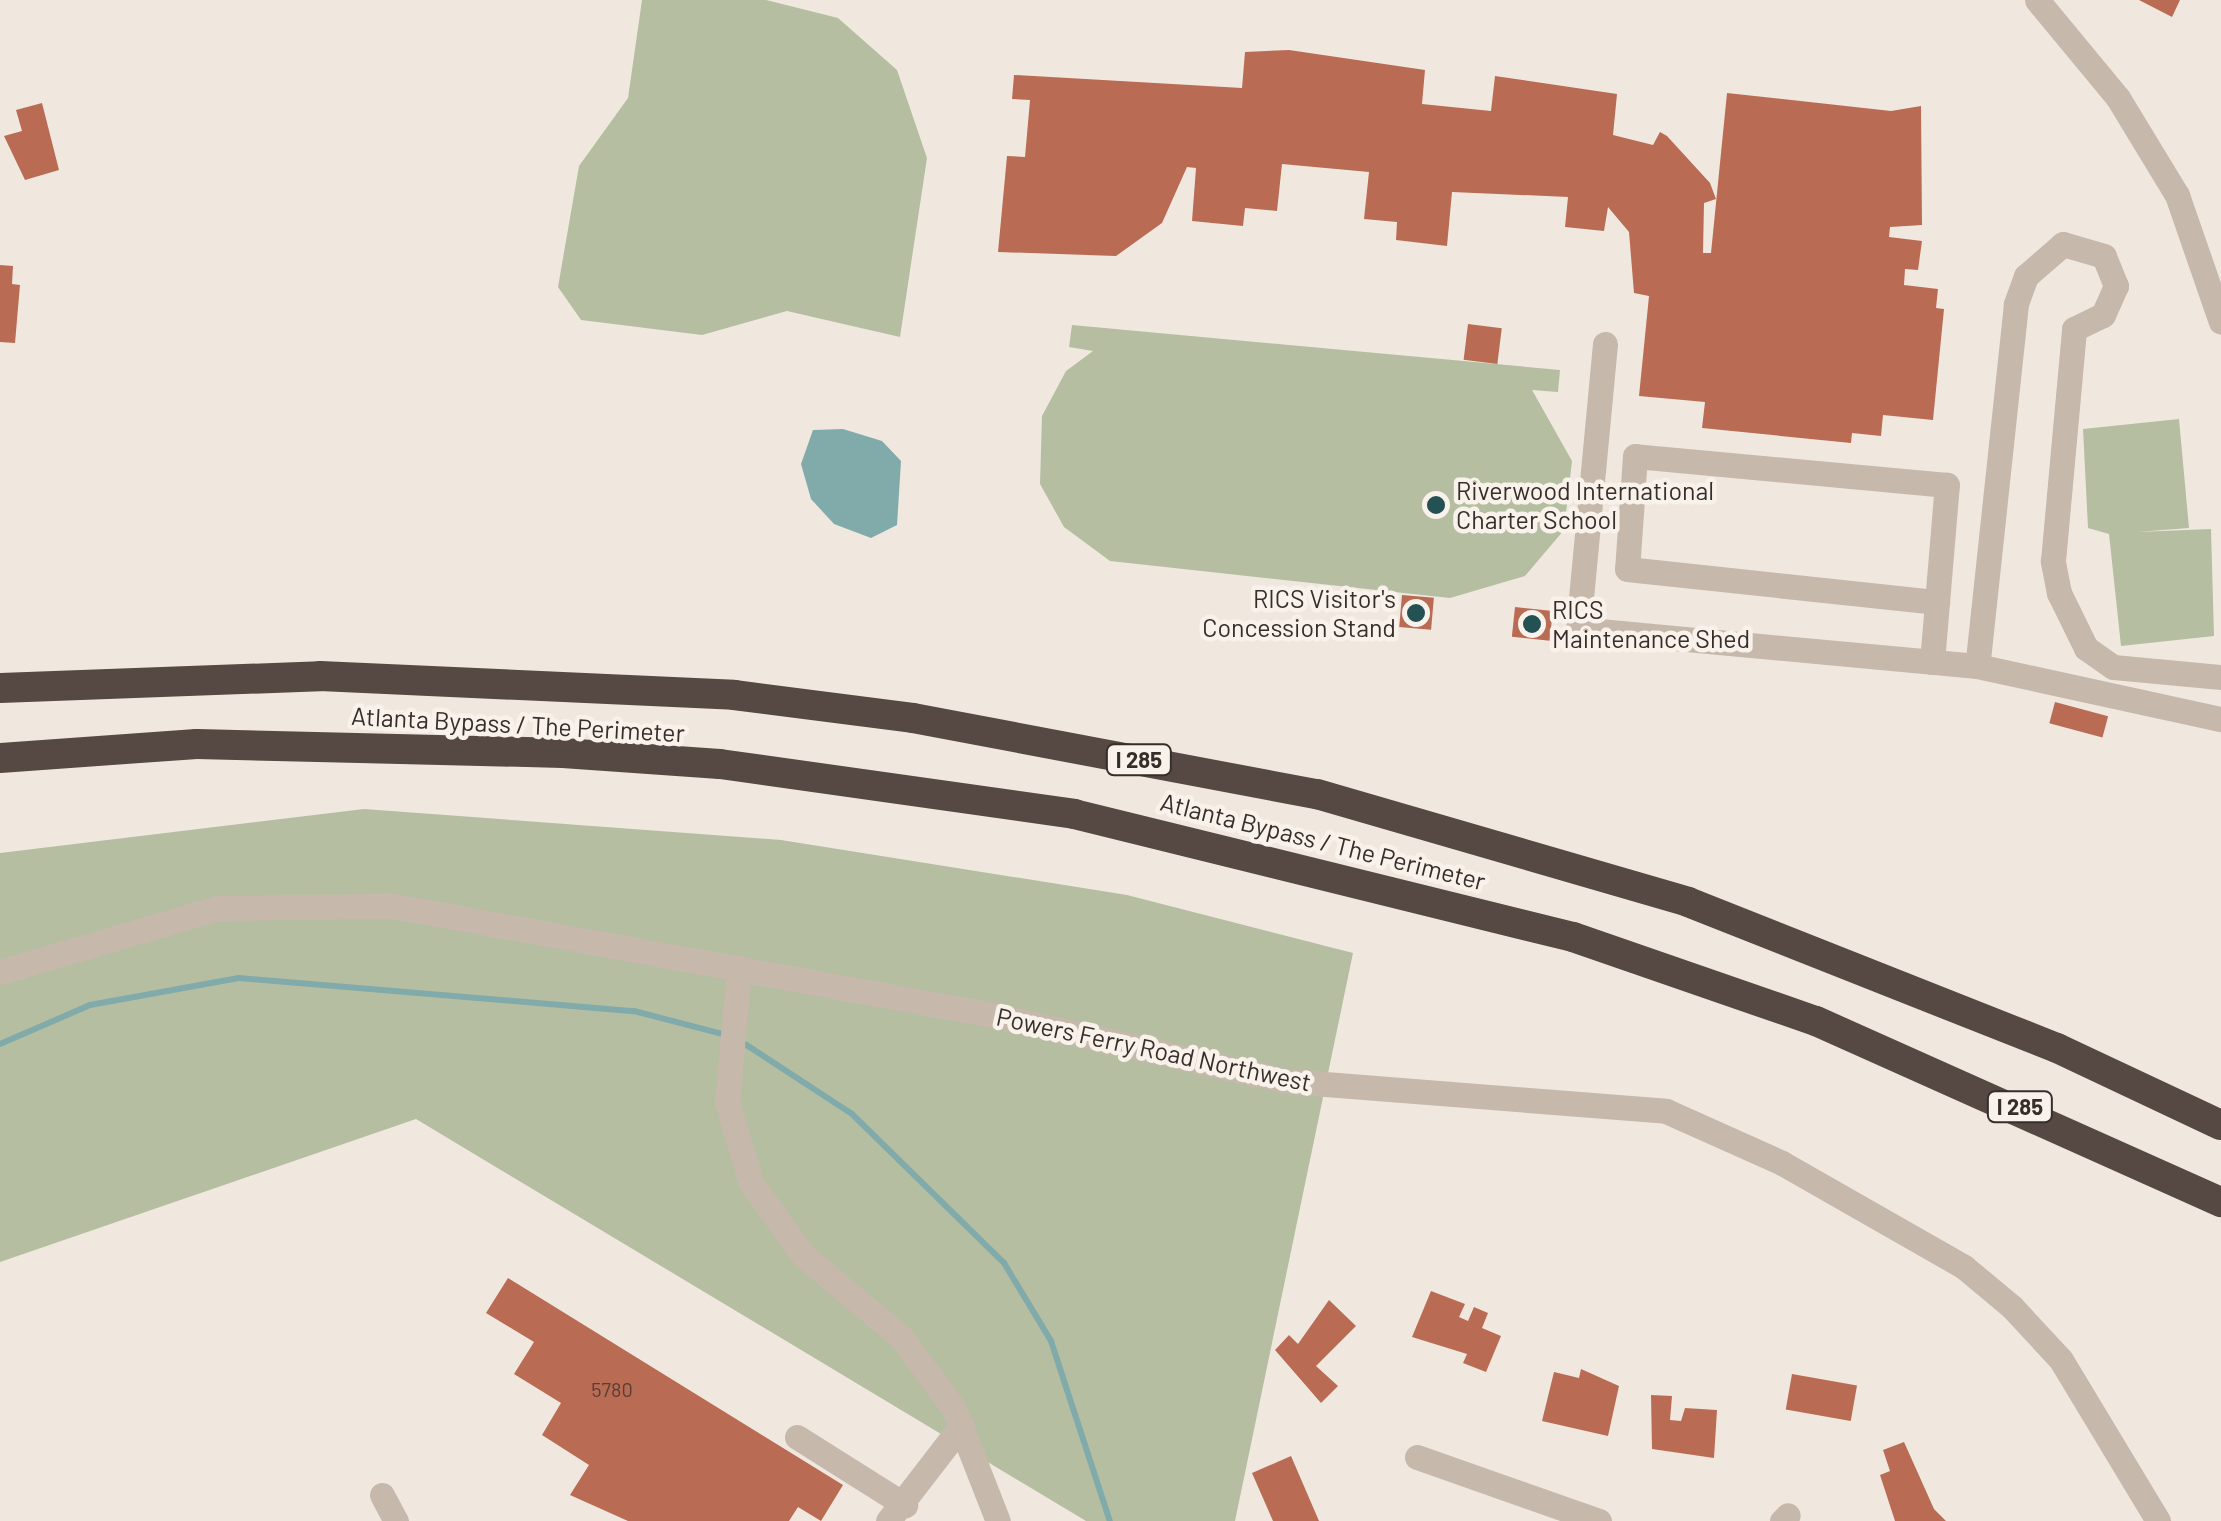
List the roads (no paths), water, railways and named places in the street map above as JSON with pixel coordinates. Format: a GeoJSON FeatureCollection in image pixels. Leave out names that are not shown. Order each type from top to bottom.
{"type":"FeatureCollection","features":[{"type":"Feature","properties":{"kind":"highway","name":"Atlanta Bypass / The Perimeter"},"geometry":{"type":"LineString","coordinates":[[0,688],[320,676],[734,696],[913,718],[1318,794],[1688,902],[2039,1040],[2221,1125]]}},
{"type":"Feature","properties":{"kind":"highway","name":"Atlanta Bypass / The Perimeter"},"geometry":{"type":"LineString","coordinates":[[0,758],[197,744],[544,752],[720,764],[1074,814],[1392,886],[1592,944],[1816,1021],[2221,1202]]}},
{"type":"Feature","properties":{"kind":"street"},"geometry":{"type":"LineString","coordinates":[[2037,0],[2118,98],[2177,195],[2218,306]]}},
{"type":"Feature","properties":{"kind":"street"},"geometry":{"type":"LineString","coordinates":[[1977,666],[2016,304],[2044,255],[2074,243],[2104,256],[2116,286],[2103,316],[2074,329],[2053,561],[2059,594],[2086,648],[2113,667],[2221,677]]}},
{"type":"Feature","properties":{"kind":"street"},"geometry":{"type":"LineString","coordinates":[[1605,344],[1578,628],[1977,666],[2221,719]]}},
{"type":"Feature","properties":{"kind":"street"},"geometry":{"type":"LineString","coordinates":[[1932,662],[1948,485],[1635,456],[1627,568],[1937,602]]}},
{"type":"Feature","properties":{"kind":"street","name":"Powers Ferry Road Northwest"},"geometry":{"type":"LineString","coordinates":[[0,972],[141,925],[305,900],[394,906],[738,968],[1288,1081],[1607,1100],[1716,1128],[1964,1268],[2012,1307],[2061,1360],[2158,1521]]}},
{"type":"Feature","properties":{"kind":"street"},"geometry":{"type":"LineString","coordinates":[[738,968],[727,1102],[751,1184],[804,1256],[901,1337],[962,1424],[998,1521]]}},
{"type":"Feature","properties":{"kind":"street"},"geometry":{"type":"LineString","coordinates":[[797,1437],[897,1513],[962,1424]]}},
{"type":"Feature","properties":{"kind":"street"},"geometry":{"type":"LineString","coordinates":[[1418,1457],[1600,1521]]}},
{"type":"Feature","properties":{"kind":"street"},"geometry":{"type":"LineString","coordinates":[[382,1494],[396,1521]]}},
{"type":"Feature","properties":{"kind":"water"},"geometry":{"type":"Polygon","coordinates":[[[843,429],[882,441],[901,461],[897,525],[871,538],[834,524],[811,499],[801,464],[813,430],[843,429]]]}},
{"type":"Feature","properties":{"kind":"waterway"},"geometry":{"type":"LineString","coordinates":[[0,1044],[90,1005],[239,978],[634,1011],[722,1034]]}},
{"type":"Feature","properties":{"kind":"waterway"},"geometry":{"type":"LineString","coordinates":[[745,1044],[852,1114],[1004,1263],[1051,1341],[1110,1521]]}},
{"type":"Feature","properties":{"kind":"place","name":"Riverwood International Charter School"},"geometry":{"type":"Point","coordinates":[1436,505]}},
{"type":"Feature","properties":{"kind":"place","name":"RICS Visitor's Concession Stand"},"geometry":{"type":"Point","coordinates":[1416,613]}},
{"type":"Feature","properties":{"kind":"place","name":"RICS Maintenance Shed"},"geometry":{"type":"Point","coordinates":[1532,624]}}]}
